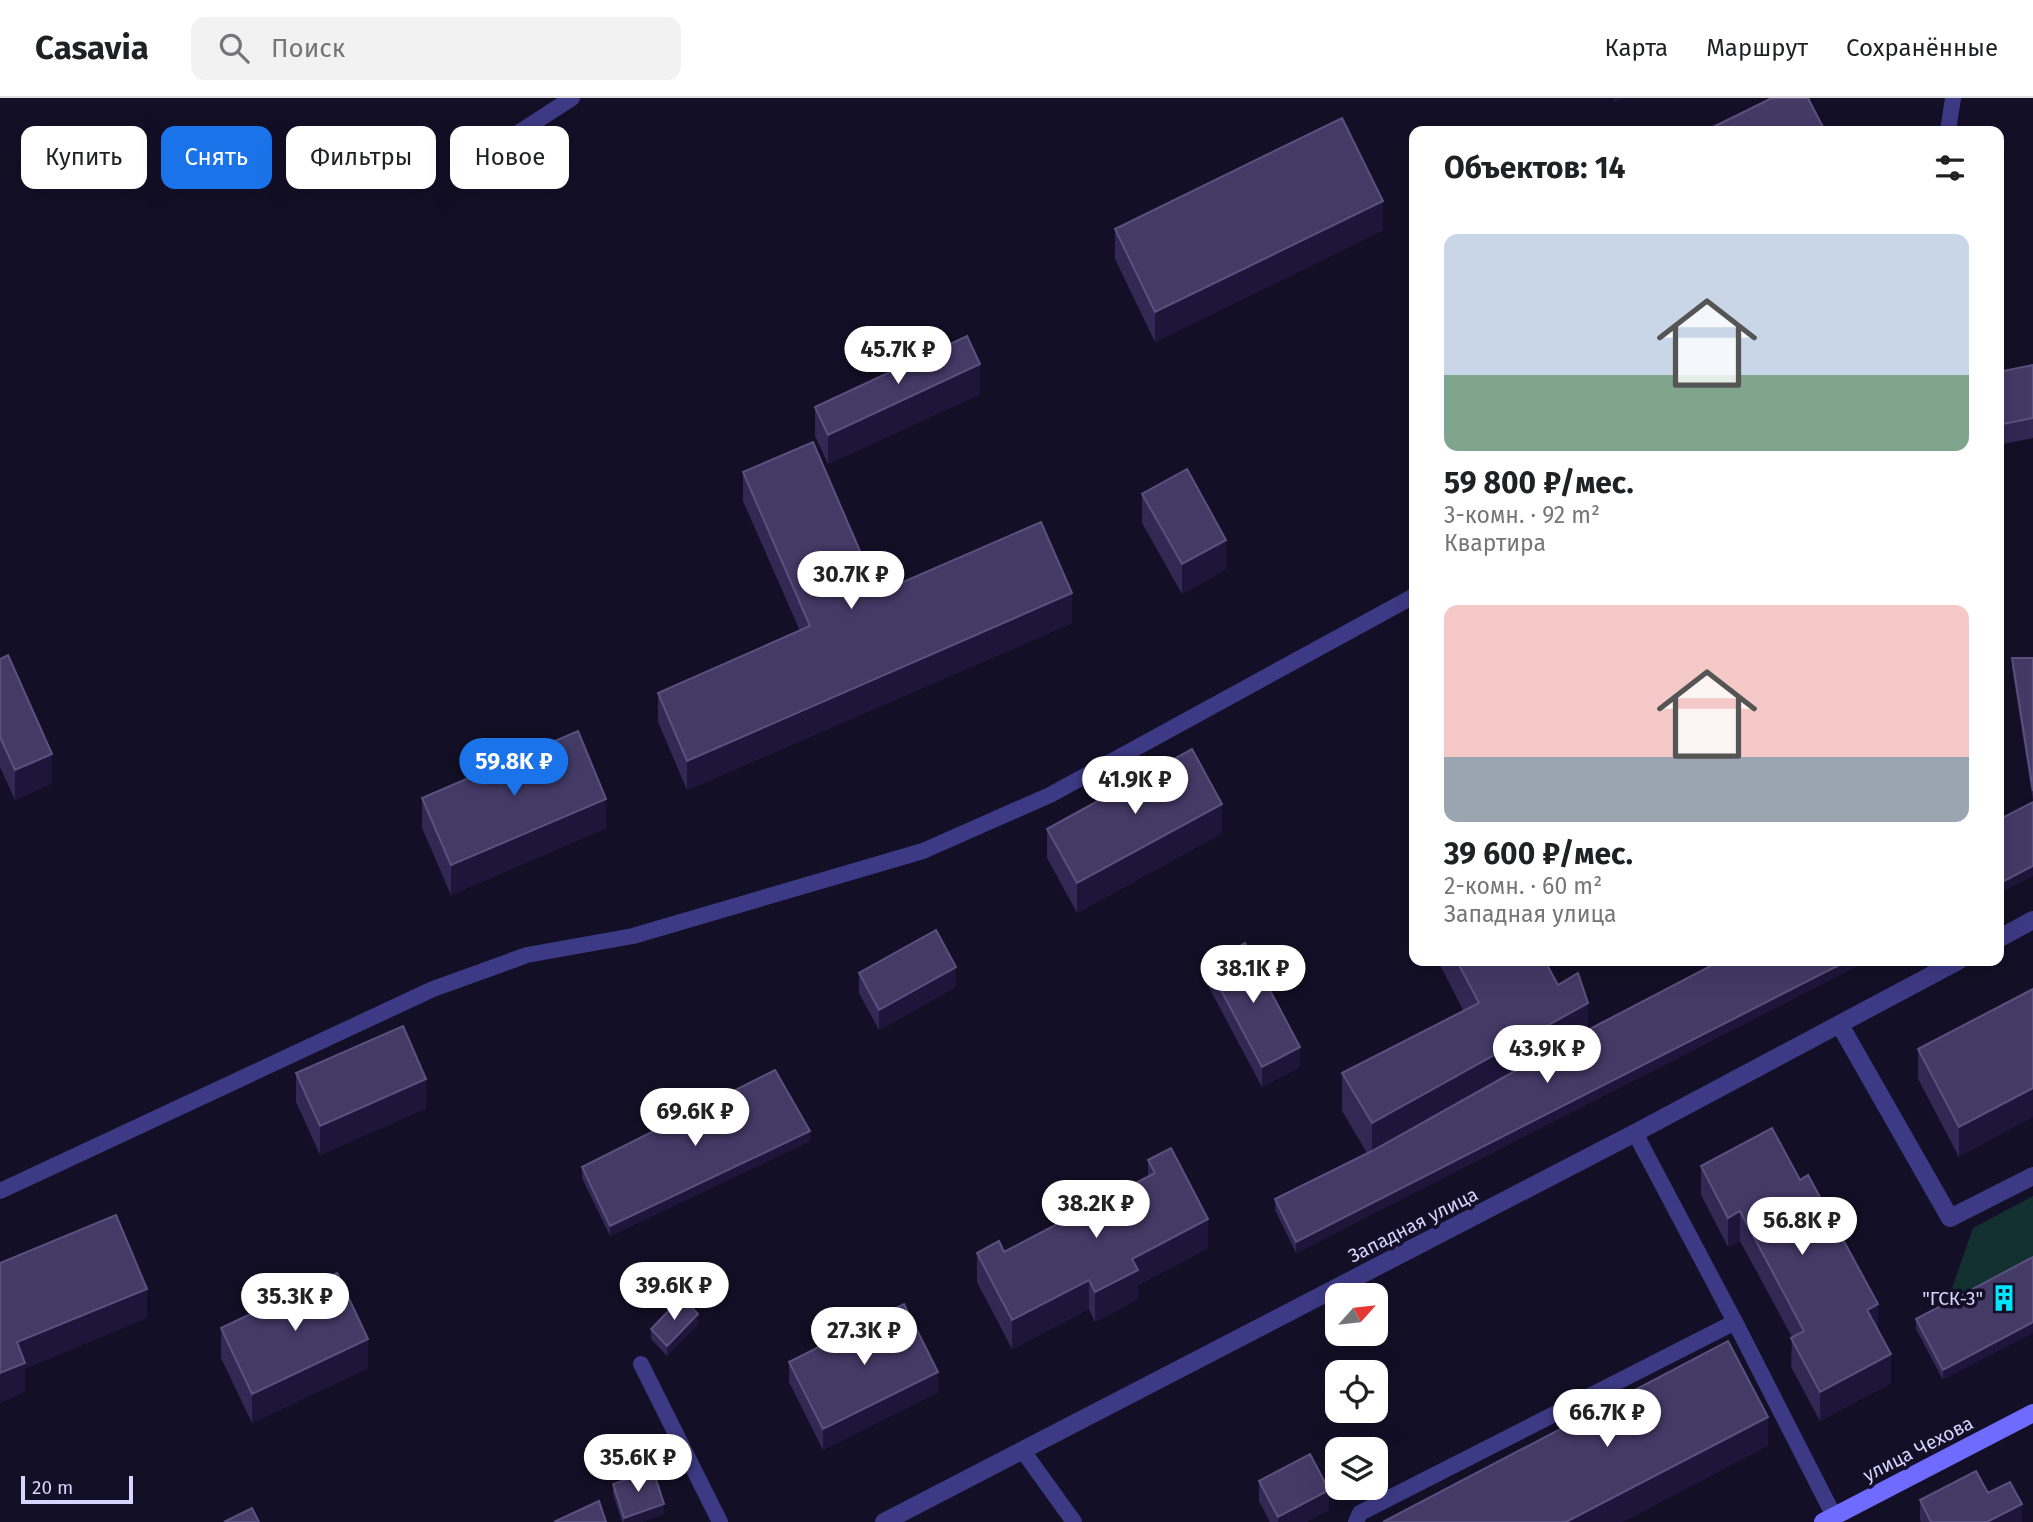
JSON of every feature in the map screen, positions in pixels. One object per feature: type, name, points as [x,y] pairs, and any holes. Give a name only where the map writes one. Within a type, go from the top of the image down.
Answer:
[{"type":"street","points":[[2004,936],[2033,920]]},
{"type":"street","name":"Западная улица","points":[[884,1522],[1636,1133],[1949,966]]},
{"type":"street","points":[[1840,1025],[1950,1218],[2033,1176]]},
{"type":"street","name":"улица Чехова","points":[[1829,1519],[2033,1413]]},
{"type":"lane","points":[[529,126],[572,98]]},
{"type":"lane","points":[[1949,126],[1953,98]]},
{"type":"lane","points":[[0,1191],[433,989],[480,971],[527,955],[633,936],[923,851],[1050,794],[1409,599]]},
{"type":"lane","points":[[1636,1133],[1735,1322],[1829,1519]]},
{"type":"lane","points":[[1356,1522],[1360,1513],[1735,1322]]},
{"type":"lane","points":[[641,1364],[720,1522]]},
{"type":"lane","points":[[1023,1451],[1074,1522]]},
{"type":"green space","points":[[2033,1196],[2033,1269],[1942,1317],[1973,1228]]},
{"type":"building","points":[[1772,98],[1808,98],[1822,126],[1715,126]]},
{"type":"building","points":[[1342,118],[1383,201],[1155,312],[1115,229]]},
{"type":"building","points":[[967,336],[980,364],[828,435],[815,407]]},
{"type":"building","points":[[2033,365],[2033,418],[2004,424],[2004,371]]},
{"type":"building","points":[[813,442],[878,593],[1041,522],[1072,593],[687,761],[658,693],[810,626],[743,472]]},
{"type":"building","points":[[1187,469],[1226,540],[1182,564],[1142,494]]},
{"type":"building","points":[[8,655],[52,754],[15,770],[0,737],[0,659]]},
{"type":"building","points":[[2012,658],[2033,658],[2033,791]]},
{"type":"building","points":[[578,731],[606,799],[451,865],[422,798]]},
{"type":"building","points":[[1192,749],[1222,804],[1077,883],[1047,829]]},
{"type":"building","points":[[2033,802],[2033,866],[2004,881],[2004,817]]},
{"type":"building","points":[[936,930],[956,967],[879,1010],[859,973]]},
{"type":"building","points":[[1245,943],[1300,1047],[1262,1067],[1207,964]]},
{"type":"building","points":[[1460,966],[1548,966],[1558,985],[1578,973],[1588,1003],[1372,1123],[1342,1073],[1479,1003]]},
{"type":"building","points":[[1710,966],[1837,966],[1296,1242],[1275,1199],[1372,1151],[1588,1030]]},
{"type":"building","points":[[2033,989],[2033,1088],[1959,1127],[1918,1049]]},
{"type":"building","points":[[403,1026],[426,1079],[320,1126],[296,1073]]},
{"type":"building","points":[[775,1070],[810,1131],[610,1226],[582,1167]]},
{"type":"building","points":[[1772,1128],[1800,1180],[1808,1175],[1878,1304],[1867,1310],[1891,1354],[1820,1392],[1791,1338],[1804,1331],[1740,1211],[1728,1218],[1701,1166]]},
{"type":"building","points":[[1171,1148],[1208,1219],[1132,1259],[1138,1270],[1095,1292],[1089,1280],[1012,1320],[977,1253],[999,1241],[1004,1252],[1155,1173],[1148,1160]]},
{"type":"building","points":[[116,1215],[147,1289],[17,1342],[25,1363],[0,1373],[0,1263]]},
{"type":"building","name":"\"ГСК-3\"","points":[[2033,1257],[2033,1322],[1943,1370],[1916,1319]]},
{"type":"building","points":[[337,1273],[368,1339],[252,1394],[221,1328]]},
{"type":"building","points":[[682,1297],[698,1314],[667,1346],[651,1329]]},
{"type":"building","points":[[904,1304],[938,1372],[823,1429],[789,1362]]},
{"type":"building","points":[[1728,1341],[1768,1417],[1566,1522],[1383,1522]]},
{"type":"building","points":[[1310,1454],[1325,1482],[1325,1492],[1278,1517],[1259,1481]]},
{"type":"building","points":[[653,1470],[664,1504],[624,1518],[613,1484]]},
{"type":"building","points":[[1976,1471],[1988,1493],[2010,1482],[2022,1504],[1987,1522],[1931,1522],[1920,1500]]},
{"type":"building","points":[[599,1501],[606,1522],[554,1522]]},
{"type":"building","points":[[252,1508],[259,1522],[224,1522]]},
{"type":"place","name":"\"ГСК-3\"","points":[[2004,1298]]}]
